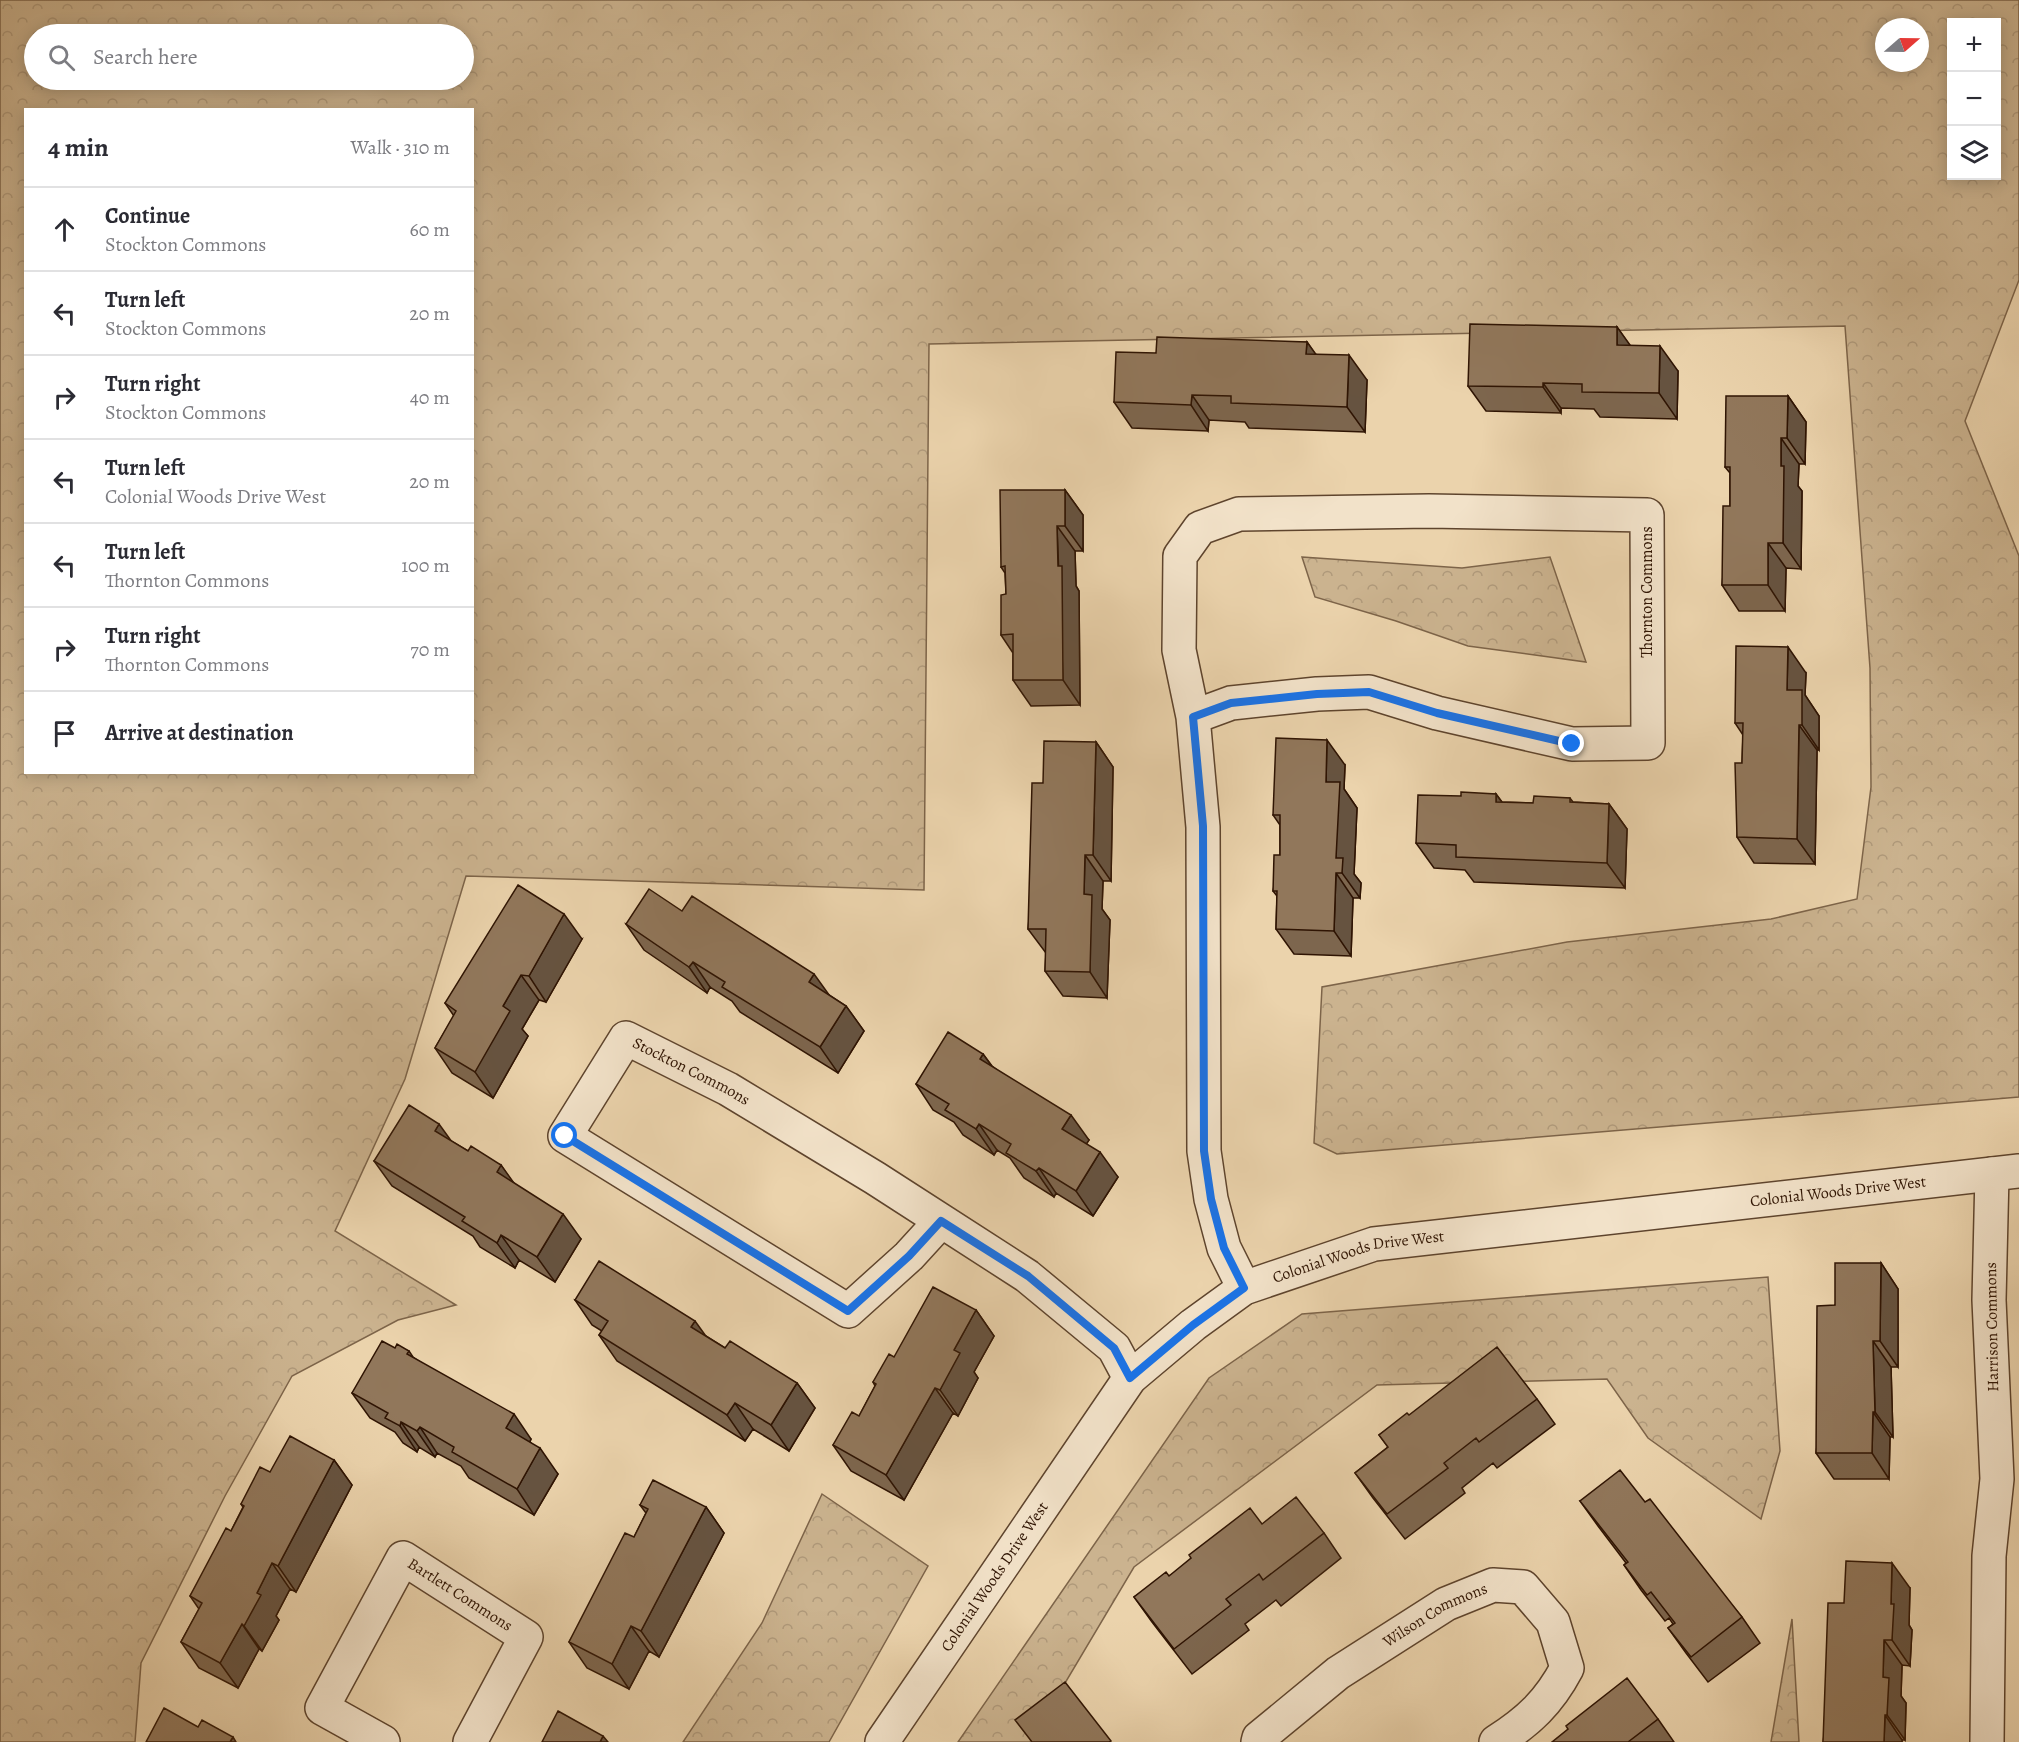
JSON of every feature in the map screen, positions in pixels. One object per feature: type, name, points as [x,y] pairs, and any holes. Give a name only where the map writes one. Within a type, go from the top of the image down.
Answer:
[{"type":"street","name":"Thornton Commons","points":[[1193,717],[1231,703],[1317,694],[1369,692],[1437,713],[1572,744],[1648,743],[1647,515],[1429,511],[1239,514],[1200,528],[1180,556],[1179,650],[1193,717],[1203,826],[1204,1151],[1211,1199],[1224,1248],[1244,1288]]},
{"type":"street","name":"Stockton Commons","points":[[941,1221],[909,1256],[848,1311],[565,1136],[626,1038],[728,1089],[941,1221],[1028,1276],[1114,1348],[1130,1378]]},
{"type":"street","name":"Colonial Woods Drive West","points":[[882,1742],[1130,1378],[1193,1325],[1244,1288],[1374,1244],[2005,1173]]},
{"type":"street","name":"Harrison Commons","points":[[1988,1742],[1989,1556],[2008,1480],[1989,1300],[2005,1173]]},
{"type":"street","name":"Bartlett Commons","points":[[383,1742],[322,1708],[403,1558],[526,1636],[470,1742]]},
{"type":"street","name":"Wilson Commons","points":[[1258,1742],[1259,1738],[1338,1673],[1446,1604],[1493,1586],[1523,1587],[1554,1622],[1567,1668],[1555,1691],[1522,1726],[1496,1742]]},
{"type":"green space","points":[[0,0],[2019,0],[2019,280],[1965,421],[2019,556],[2019,1097],[1337,1154],[1314,1143],[1322,987],[1567,942],[1771,919],[1857,899],[1871,787],[1870,668],[1845,326],[929,344],[924,890],[466,876],[405,1079],[335,1231],[456,1305],[398,1320],[292,1376],[225,1496],[141,1663],[135,1742],[0,1742]]},
{"type":"green space","points":[[1302,557],[1462,568],[1550,557],[1586,662],[1468,646],[1396,621],[1315,597]]},
{"type":"green space","points":[[1768,1277],[1780,1451],[1761,1519],[1648,1438],[1607,1379],[1377,1385],[1134,1567],[1030,1742],[958,1742],[1209,1378],[1302,1314]]},
{"type":"green space","points":[[822,1494],[928,1566],[829,1742],[683,1742],[762,1623]]},
{"type":"green space","points":[[1792,1619],[1799,1742],[1771,1742]]},
{"type":"building","points":[[1470,324],[1617,327],[1617,345],[1660,346],[1659,393],[1582,392],[1582,384],[1543,383],[1543,387],[1468,386]]},
{"type":"building","points":[[1157,337],[1307,342],[1306,354],[1349,355],[1347,407],[1231,403],[1231,396],[1192,395],[1191,405],[1114,402],[1116,352],[1156,353]]},
{"type":"building","points":[[1726,396],[1788,396],[1787,438],[1781,438],[1781,466],[1784,466],[1783,543],[1768,543],[1768,585],[1722,585],[1723,506],[1730,506],[1730,467],[1725,467]]},
{"type":"building","points":[[1000,490],[1065,490],[1065,526],[1057,526],[1058,566],[1062,566],[1063,680],[1013,680],[1013,634],[1001,635],[1001,595],[1006,594],[1005,566],[1001,567]]},
{"type":"building","points":[[1736,646],[1788,647],[1787,690],[1802,690],[1802,725],[1799,725],[1797,839],[1737,837],[1735,763],[1742,763],[1743,723],[1735,723]]},
{"type":"building","points":[[1276,738],[1327,740],[1326,782],[1340,782],[1336,858],[1343,858],[1342,873],[1336,873],[1334,931],[1276,929],[1277,891],[1273,891],[1274,855],[1280,855],[1280,815],[1273,815]]},
{"type":"building","points":[[1044,741],[1096,742],[1093,855],[1085,855],[1084,894],[1092,895],[1090,972],[1045,971],[1046,929],[1028,929],[1032,783],[1043,783]]},
{"type":"building","points":[[1461,792],[1496,794],[1496,802],[1533,803],[1534,796],[1570,798],[1570,802],[1609,804],[1607,863],[1456,857],[1456,845],[1416,843],[1418,795],[1461,796]]},
{"type":"building","points":[[518,885],[564,914],[529,976],[521,975],[503,1006],[510,1011],[475,1072],[435,1048],[456,1011],[445,1003]]},
{"type":"building","points":[[649,889],[682,911],[692,896],[814,974],[809,982],[846,1006],[820,1047],[722,987],[725,982],[693,962],[689,967],[626,924]]},
{"type":"building","points":[[948,1032],[983,1054],[980,1059],[1071,1115],[1062,1129],[1100,1152],[1076,1191],[1039,1168],[1036,1171],[1006,1153],[1011,1144],[979,1124],[976,1129],[945,1110],[949,1104],[916,1084]]},
{"type":"building","points":[[409,1105],[439,1124],[435,1131],[468,1151],[471,1146],[501,1165],[497,1172],[563,1214],[537,1257],[501,1235],[497,1243],[462,1221],[465,1217],[374,1161]]},
{"type":"building","points":[[599,1261],[695,1321],[691,1327],[725,1348],[730,1341],[797,1383],[771,1425],[735,1403],[727,1415],[599,1335],[608,1321],[575,1300]]},
{"type":"building","points":[[1835,1263],[1881,1263],[1880,1341],[1873,1341],[1875,1412],[1873,1412],[1872,1453],[1816,1453],[1817,1306],[1835,1305]]},
{"type":"building","points":[[933,1287],[976,1310],[954,1350],[960,1353],[940,1390],[935,1388],[886,1475],[833,1445],[852,1412],[859,1416],[876,1384],[873,1382],[889,1354],[894,1357]]},
{"type":"building","points":[[382,1341],[395,1348],[397,1344],[409,1351],[407,1354],[514,1414],[506,1428],[540,1448],[517,1489],[452,1452],[454,1447],[420,1427],[417,1431],[401,1422],[400,1426],[385,1418],[388,1413],[352,1393]]},
{"type":"building","points":[[1497,1347],[1537,1399],[1479,1442],[1476,1438],[1444,1463],[1448,1468],[1387,1514],[1355,1473],[1388,1447],[1379,1435],[1407,1413],[1409,1415]]},
{"type":"building","points":[[290,1436],[334,1460],[278,1566],[272,1563],[257,1593],[261,1595],[220,1663],[181,1642],[202,1603],[190,1596],[226,1528],[231,1531],[244,1506],[241,1504],[260,1467],[270,1472]]},
{"type":"building","points":[[1620,1470],[1645,1502],[1650,1499],[1742,1617],[1691,1657],[1668,1628],[1675,1623],[1651,1592],[1647,1595],[1624,1565],[1628,1562],[1580,1501]]},
{"type":"building","points":[[653,1480],[706,1507],[641,1631],[631,1626],[612,1664],[569,1642],[625,1533],[634,1537],[648,1509],[640,1505]]},
{"type":"building","points":[[1296,1497],[1324,1533],[1263,1580],[1259,1574],[1226,1599],[1231,1605],[1174,1649],[1134,1597],[1166,1572],[1169,1576],[1191,1558],[1189,1555],[1250,1508],[1262,1524]]},
{"type":"building","points":[[1846,1561],[1892,1563],[1891,1604],[1894,1604],[1892,1640],[1884,1640],[1883,1677],[1889,1678],[1884,1742],[1823,1742],[1828,1603],[1844,1603]]},
{"type":"building","points":[[1627,1678],[1658,1719],[1628,1742],[1552,1742],[1568,1729],[1566,1726]]},
{"type":"building","points":[[1065,1682],[1111,1741],[1032,1742],[1015,1720]]},
{"type":"building","points":[[164,1708],[198,1727],[202,1720],[233,1737],[230,1742],[146,1742]]},
{"type":"building","points":[[558,1711],[603,1736],[600,1742],[542,1742]]},
{"type":"route","points":[[565,1136],[848,1311],[909,1256],[941,1221],[1028,1276],[1114,1348],[1130,1378],[1193,1325],[1244,1288],[1224,1248],[1211,1199],[1204,1151],[1203,826],[1193,717],[1231,703],[1317,694],[1369,692],[1437,713],[1572,744]]}]
